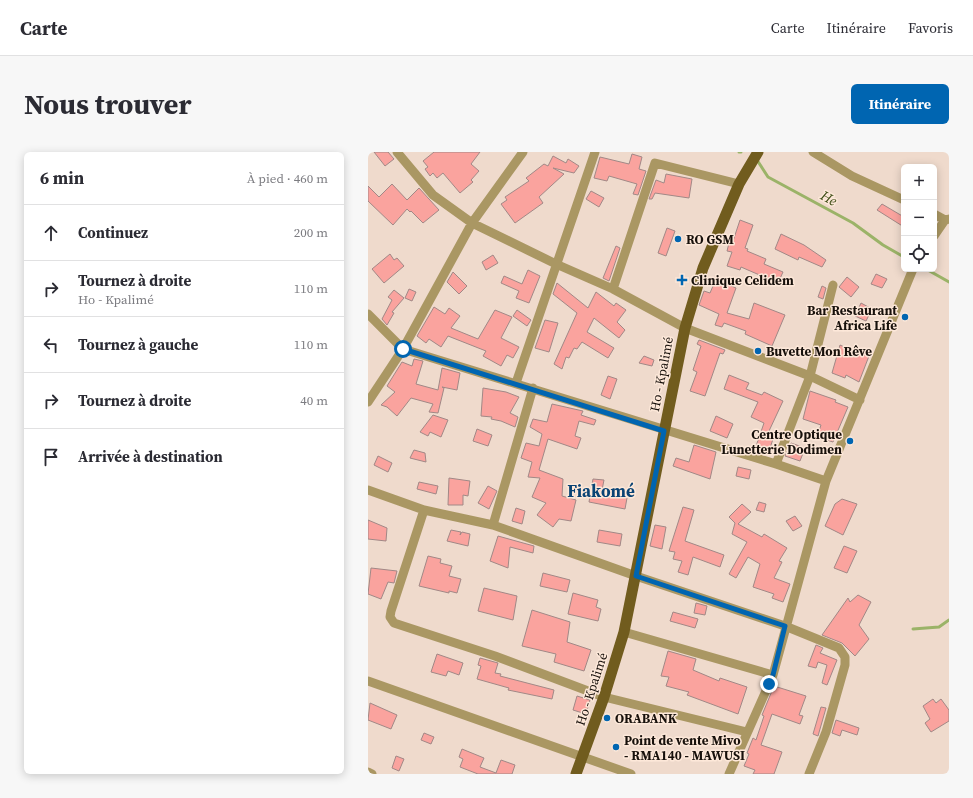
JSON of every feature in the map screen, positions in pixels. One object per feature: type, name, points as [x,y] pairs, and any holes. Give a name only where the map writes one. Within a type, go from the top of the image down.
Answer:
[{"type":"main road","name":"Ho - Kpalimé","points":[[576,774],[604,697],[624,632],[685,328],[703,268],[739,184],[758,152]]},
{"type":"street","points":[[397,152],[433,195],[472,223],[556,264],[613,289],[685,328],[810,376],[860,400]]},
{"type":"street","points":[[368,402],[403,349],[472,223],[523,152]]},
{"type":"street","points":[[516,383],[595,152]]},
{"type":"street","points":[[813,152],[852,176],[901,199]]},
{"type":"street","points":[[613,289],[655,163],[739,184]]},
{"type":"street","points":[[937,215],[947,220],[937,232]]},
{"type":"street","points":[[729,774],[773,675],[785,626],[826,481],[912,272]]},
{"type":"street","points":[[776,464],[810,376],[833,285]]},
{"type":"street","points":[[368,314],[403,349],[533,388],[664,431],[776,464],[826,481]]},
{"type":"street","points":[[493,526],[533,388]]},
{"type":"street","points":[[368,490],[424,510],[493,526],[785,626],[839,648],[845,657],[845,665],[826,732],[808,774]]},
{"type":"street","points":[[424,510],[391,612],[391,621],[398,626],[495,656],[604,697],[747,732]]},
{"type":"street","points":[[624,632],[773,675]]},
{"type":"street","points":[[368,681],[631,774]]},
{"type":"street","points":[[368,772],[372,774]]},
{"type":"building","points":[[374,152],[388,152],[394,159],[385,166]]},
{"type":"building","points":[[434,152],[480,152],[471,164],[479,171],[471,180],[473,182],[460,193],[443,173],[437,178],[433,173],[430,176],[425,169],[428,167],[423,161]]},
{"type":"building","points":[[632,154],[642,157],[639,169],[646,171],[638,195],[633,194],[637,184],[609,176],[607,181],[594,178],[600,157],[629,164]]},
{"type":"building","points":[[553,156],[566,163],[568,159],[579,166],[574,173],[553,168],[564,174],[539,197],[543,203],[515,223],[501,204],[507,200],[505,197],[529,181],[526,178],[544,164],[548,166]]},
{"type":"building","points":[[666,174],[692,179],[689,198],[655,193],[652,199],[649,199],[656,180],[664,183]]},
{"type":"building","points":[[392,184],[407,200],[419,188],[439,210],[423,223],[407,209],[393,225],[368,201],[368,186],[379,197]]},
{"type":"building","points":[[591,191],[604,198],[599,207],[586,199]]},
{"type":"building","points":[[882,204],[901,215],[901,225],[877,210]]},
{"type":"building","points":[[740,220],[753,225],[745,248],[748,249],[747,251],[766,259],[764,264],[783,272],[778,283],[741,267],[740,270],[727,266],[732,252],[727,251],[729,243],[732,244]]},
{"type":"building","points":[[667,228],[675,231],[666,256],[658,253]]},
{"type":"building","points":[[781,234],[804,245],[826,260],[822,267],[799,257],[798,260],[775,249]]},
{"type":"building","points":[[616,246],[620,248],[609,281],[603,278]]},
{"type":"building","points":[[390,254],[394,260],[397,258],[404,266],[384,283],[372,269]]},
{"type":"building","points":[[493,255],[498,263],[486,270],[482,262]]},
{"type":"building","points":[[528,270],[540,276],[529,303],[516,298],[519,291],[501,283],[504,276],[522,284]]},
{"type":"building","points":[[453,272],[467,286],[459,294],[447,282]]},
{"type":"building","points":[[876,274],[887,279],[882,288],[871,284]]},
{"type":"building","points":[[847,277],[859,287],[851,297],[839,287]]},
{"type":"building","points":[[716,279],[736,288],[727,313],[749,319],[754,303],[785,315],[772,346],[745,334],[746,331],[724,323],[722,327],[715,325],[719,314],[699,305],[704,291],[710,293]]},
{"type":"building","points":[[557,283],[588,308],[596,292],[614,306],[616,303],[626,310],[617,322],[625,330],[619,338],[594,318],[587,332],[614,348],[608,358],[582,342],[577,349],[574,348],[569,358],[566,357],[562,369],[554,364],[577,313],[553,294]]},
{"type":"building","points":[[822,286],[826,288],[823,299],[818,297]]},
{"type":"building","points":[[409,289],[416,292],[412,301],[405,298]]},
{"type":"building","points":[[394,290],[404,298],[392,312],[394,313],[387,325],[382,319],[392,300],[388,297]]},
{"type":"building","points":[[861,303],[872,309],[866,321],[855,316]]},
{"type":"building","points":[[434,307],[445,314],[449,308],[460,316],[451,328],[478,339],[495,310],[512,317],[501,338],[519,347],[513,358],[507,355],[501,366],[483,356],[486,351],[448,336],[441,347],[429,339],[426,343],[417,336]]},
{"type":"building","points":[[517,310],[531,320],[527,326],[513,316]]},
{"type":"building","points":[[545,320],[558,323],[549,352],[535,348]]},
{"type":"building","points":[[699,340],[725,350],[723,354],[720,353],[705,396],[690,391],[697,372],[693,370],[701,346],[697,344]]},
{"type":"building","points":[[840,345],[853,351],[853,353],[869,356],[859,382],[846,375],[845,378],[832,373]]},
{"type":"building","points":[[644,356],[654,360],[652,366],[639,363]]},
{"type":"building","points":[[414,359],[423,361],[416,384],[438,390],[442,368],[460,373],[457,390],[442,387],[444,388],[438,413],[429,412],[433,404],[411,398],[397,416],[387,407],[381,405],[395,392],[387,386],[402,362],[412,366]]},
{"type":"building","points":[[729,375],[749,383],[746,389],[762,395],[764,392],[783,401],[769,431],[775,433],[768,454],[755,449],[764,423],[751,417],[758,402],[724,389]]},
{"type":"building","points":[[608,376],[617,379],[610,399],[601,395]]},
{"type":"building","points":[[483,388],[506,392],[519,397],[510,413],[518,417],[515,427],[501,421],[491,419],[492,417],[481,416]]},
{"type":"building","points":[[810,391],[836,400],[835,402],[848,407],[833,442],[817,437],[821,425],[803,419]]},
{"type":"building","points":[[552,404],[583,411],[581,415],[596,420],[594,425],[579,421],[575,436],[581,438],[577,449],[548,439],[539,470],[563,479],[562,496],[576,500],[571,521],[559,519],[553,527],[537,515],[546,503],[532,497],[540,478],[528,477],[532,462],[521,458],[526,443],[539,446],[542,434],[530,427],[533,419],[547,422]]},
{"type":"building","points":[[433,415],[448,420],[441,437],[430,432],[428,436],[420,432]]},
{"type":"building","points":[[716,416],[733,424],[727,438],[710,431]]},
{"type":"building","points":[[477,429],[492,435],[488,446],[473,441]]},
{"type":"building","points":[[791,443],[805,448],[800,461],[785,456]]},
{"type":"building","points":[[694,445],[716,452],[710,479],[673,466],[676,458],[689,462]]},
{"type":"building","points":[[414,450],[425,453],[426,462],[410,458]]},
{"type":"building","points":[[378,456],[392,463],[388,472],[374,465]]},
{"type":"building","points":[[738,467],[751,470],[749,479],[736,476]]},
{"type":"building","points":[[449,478],[470,481],[468,496],[463,495],[463,505],[448,505]]},
{"type":"building","points":[[593,479],[604,480],[601,495],[627,498],[625,509],[589,502]]},
{"type":"building","points":[[419,482],[438,486],[436,494],[417,489]]},
{"type":"building","points":[[488,486],[497,491],[489,509],[478,503]]},
{"type":"building","points":[[842,499],[857,504],[843,535],[825,526],[835,504]]},
{"type":"building","points":[[759,502],[766,504],[764,512],[756,510]]},
{"type":"building","points":[[742,504],[751,512],[738,524],[762,537],[764,534],[787,548],[779,561],[782,562],[774,578],[790,584],[783,602],[772,598],[774,594],[753,587],[760,564],[748,557],[736,578],[729,574],[747,542],[732,534],[735,523],[729,517]]},
{"type":"building","points":[[683,507],[694,510],[685,541],[724,555],[720,567],[693,557],[688,575],[678,572],[682,561],[673,559],[675,552],[669,551]]},
{"type":"building","points":[[516,508],[525,511],[522,524],[512,521]]},
{"type":"building","points":[[795,516],[802,526],[793,531],[786,521]]},
{"type":"building","points":[[368,520],[387,528],[386,541],[368,539]]},
{"type":"building","points":[[655,525],[666,527],[662,549],[650,546]]},
{"type":"building","points":[[451,530],[461,532],[460,535],[462,532],[470,534],[468,546],[447,541]]},
{"type":"building","points":[[599,530],[622,534],[620,546],[597,542]]},
{"type":"building","points":[[498,536],[534,546],[533,553],[510,547],[508,568],[490,561]]},
{"type":"building","points":[[844,546],[857,551],[847,573],[834,568]]},
{"type":"building","points":[[428,556],[441,559],[440,563],[452,566],[449,576],[461,579],[457,593],[449,591],[449,593],[419,586]]},
{"type":"building","points":[[371,568],[397,571],[394,583],[388,582],[381,599],[368,594]]},
{"type":"building","points":[[543,573],[570,580],[567,592],[540,586]]},
{"type":"building","points":[[484,588],[517,596],[513,620],[478,611]]},
{"type":"building","points":[[573,593],[598,600],[596,607],[601,609],[598,621],[568,614]]},
{"type":"building","points":[[858,595],[871,602],[859,625],[869,639],[855,656],[842,643],[822,635],[848,598],[850,602]]},
{"type":"building","points":[[696,603],[707,606],[705,615],[694,613]]},
{"type":"building","points":[[532,610],[570,622],[567,642],[591,650],[584,671],[554,662],[556,654],[522,646]]},
{"type":"building","points":[[673,612],[698,619],[695,628],[670,621]]},
{"type":"building","points":[[816,645],[823,648],[820,653],[837,660],[827,685],[822,683],[827,665],[818,662],[816,668],[808,666]]},
{"type":"building","points":[[668,651],[696,659],[693,670],[719,681],[720,678],[747,687],[738,714],[687,695],[689,692],[666,686],[669,677],[661,676]]},
{"type":"building","points":[[437,654],[463,663],[459,675],[448,671],[446,676],[431,672]]},
{"type":"building","points":[[480,658],[498,663],[495,673],[501,674],[500,676],[554,690],[552,699],[508,690],[509,688],[477,679],[481,666],[478,665]]},
{"type":"building","points":[[774,686],[806,696],[799,715],[803,716],[800,724],[772,714],[761,745],[782,752],[774,774],[753,774],[755,770],[744,766],[749,754],[747,753],[753,738],[756,740],[764,716],[762,715]]},
{"type":"building","points":[[577,696],[590,700],[586,714],[573,710]]},
{"type":"building","points":[[933,699],[936,703],[941,699],[949,710],[949,721],[931,732],[925,723],[930,719],[923,706]]},
{"type":"building","points":[[370,703],[397,715],[391,729],[368,720]]},
{"type":"building","points":[[821,707],[826,708],[818,736],[813,734]]},
{"type":"building","points":[[836,720],[859,728],[857,735],[842,730],[840,736],[832,733]]},
{"type":"building","points":[[424,733],[434,737],[431,744],[421,740]]},
{"type":"building","points":[[462,749],[484,758],[480,767],[496,773],[501,760],[515,765],[512,774],[478,774],[460,767],[463,759],[459,757]]},
{"type":"building","points":[[396,756],[404,759],[399,771],[392,768]]},
{"type":"waterway","name":"He","points":[[757,160],[768,177],[853,223],[883,245],[901,255]]},
{"type":"waterway","name":"He","points":[[931,272],[949,282]]},
{"type":"waterway","points":[[913,629],[939,627],[949,620]]},
{"type":"place","name":"RO GSM","points":[[678,239]]},
{"type":"place","name":"Clinique Celidem","points":[[682,280]]},
{"type":"place","name":"Bar Restaurant Africa Life","points":[[905,317]]},
{"type":"place","name":"Buvette Mon Rêve","points":[[758,351]]},
{"type":"place","name":"Centre Optique Lunetterie Dodimen","points":[[850,441]]},
{"type":"place","name":"ORABANK","points":[[607,718]]},
{"type":"place","name":"Point de vente Mivo - RMA140 - MAWUSI","points":[[616,747]]},
{"type":"district","name":"Fiakomé","points":[[601,491]]},
{"type":"route","points":[[403,349],[533,388],[664,431],[636,576],[785,626],[773,675],[769,684]]}]
